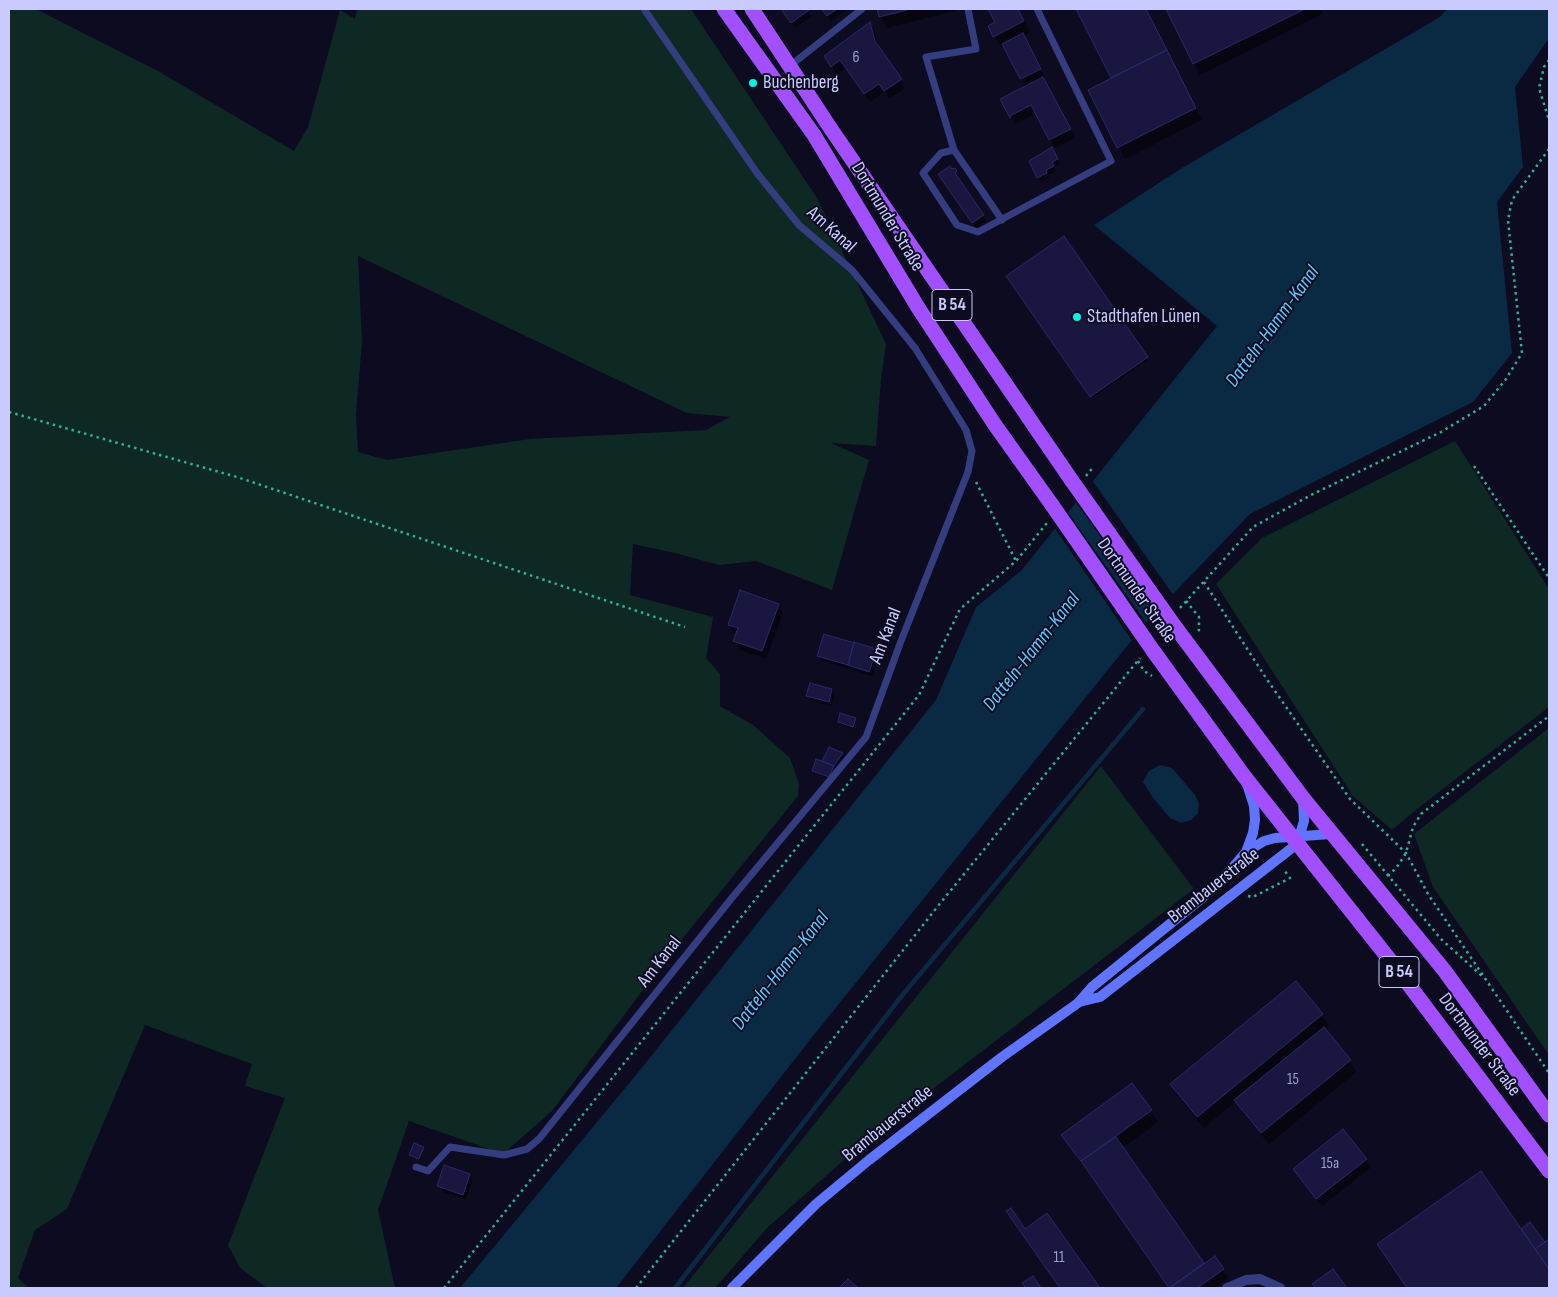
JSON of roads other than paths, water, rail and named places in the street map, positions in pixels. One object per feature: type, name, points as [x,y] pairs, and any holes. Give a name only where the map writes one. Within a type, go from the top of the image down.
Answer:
[{"type":"main road","name":"Dortmunder Straße","points":[[724,9],[814,135],[919,309],[1052,511],[1244,776],[1296,839],[1397,969],[1549,1171]]},
{"type":"main road","name":"Dortmunder Straße","points":[[752,9],[842,145],[1077,481],[1176,628],[1331,834],[1444,970],[1549,1115]]},
{"type":"main road","name":"Brambauerstraße","points":[[732,1288],[816,1204],[869,1160],[1002,1057],[1078,1002],[1092,987],[1202,898],[1246,852],[1253,833],[1255,820],[1254,806],[1244,776]]},
{"type":"main road","points":[[1296,839],[1304,822],[1303,798]]},
{"type":"main road","points":[[1246,852],[1264,841],[1331,834]]},
{"type":"main road","name":"Brambauerstraße","points":[[1078,1002],[1100,997],[1296,839]]},
{"type":"street","points":[[1227,1288],[1246,1280],[1260,1279],[1280,1288]]},
{"type":"lane","name":"Am Kanal","points":[[416,1166],[428,1171],[450,1147],[504,1155],[527,1148],[539,1139],[742,885],[866,737],[901,641],[968,472],[972,451],[966,430],[915,348],[852,270],[799,225],[757,173],[644,9]]},
{"type":"lane","points":[[790,65],[862,9]]},
{"type":"lane","points":[[968,9],[976,49],[926,57],[954,150],[1002,220]]},
{"type":"lane","points":[[954,150],[941,153],[924,173],[957,224],[978,232],[1111,161],[1037,9]]},
{"type":"water","name":"Datteln-Hamm-Kanal","points":[[1447,9],[1549,9],[1549,38],[1515,87],[1523,167],[1497,202],[1512,353],[1473,402],[1250,514],[1148,620],[809,1041],[616,1288],[460,1288],[640,1070],[936,700],[976,607],[1021,571],[1217,326],[1094,225],[1182,168],[1440,17]]},
{"type":"water","points":[[1160,765],[1172,768],[1195,795],[1199,803],[1198,813],[1191,820],[1181,823],[1170,818],[1153,798],[1143,782],[1149,771]]},
{"type":"waterway","points":[[675,1288],[904,993],[1143,709]]},
{"type":"place","name":"Buchenberg","points":[[753,83]]},
{"type":"place","name":"Stadthafen Lünen","points":[[1077,317]]}]
